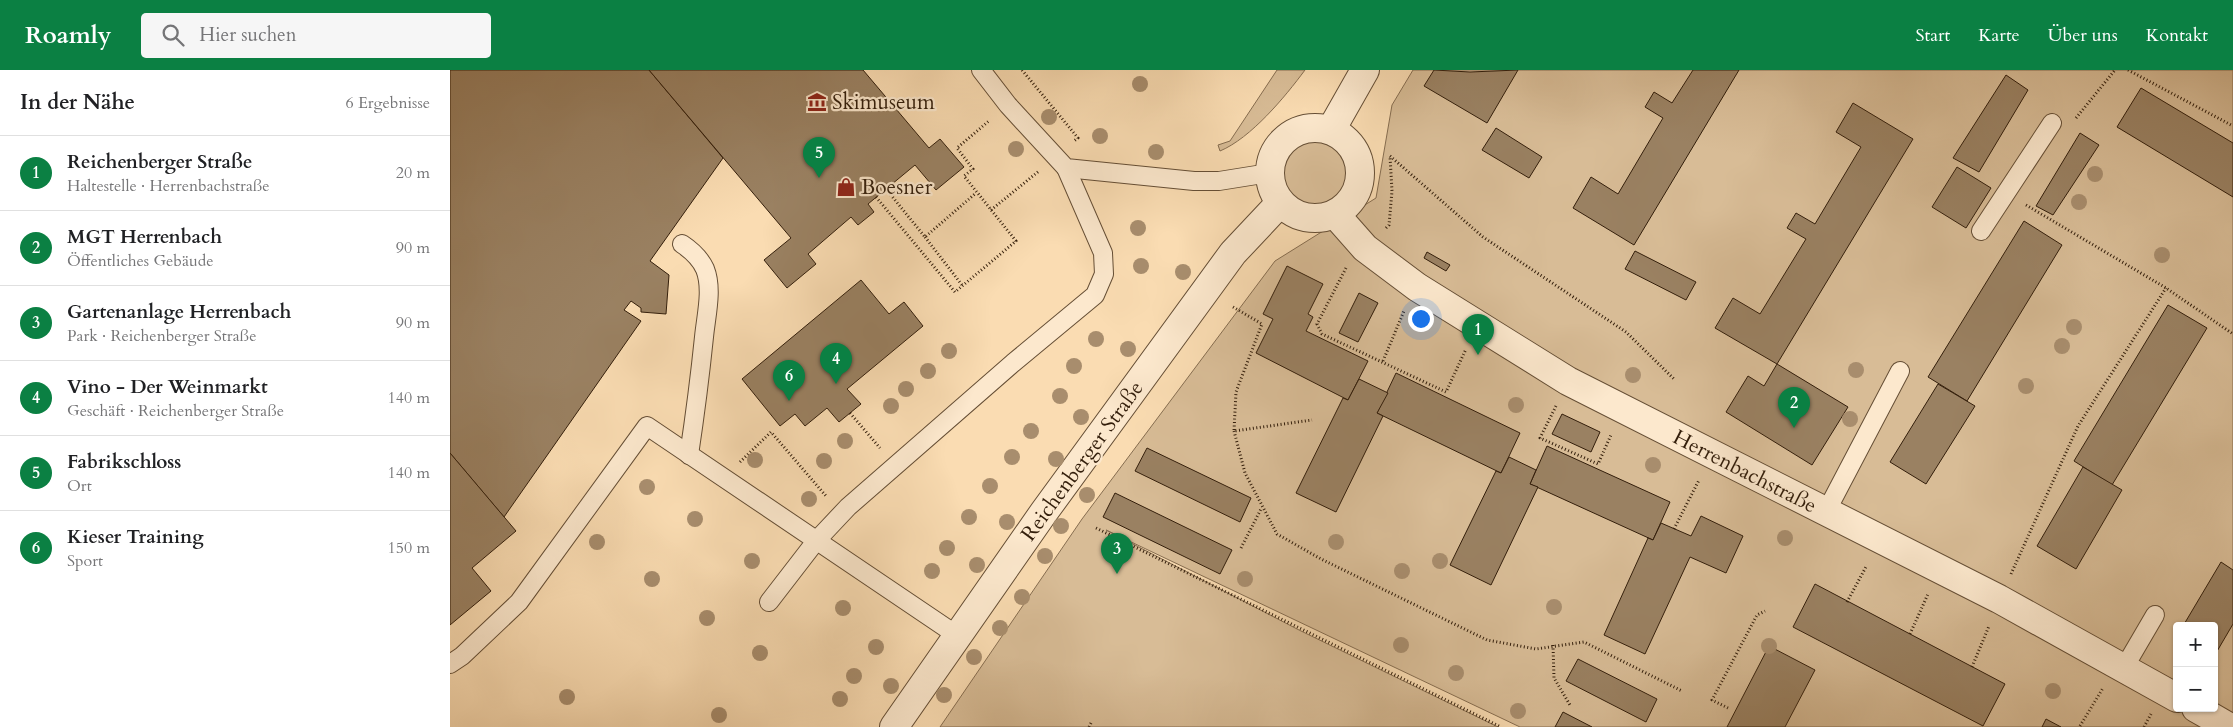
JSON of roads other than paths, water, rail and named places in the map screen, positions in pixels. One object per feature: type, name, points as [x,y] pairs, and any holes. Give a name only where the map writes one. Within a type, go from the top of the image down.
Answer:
[{"type":"street","points":[[1331,130],[1365,70]]},
{"type":"street","points":[[1307,128],[1331,130],[1349,142],[1358,157],[1361,173],[1357,190],[1348,204],[1335,214],[1321,218],[1306,218],[1292,213],[1280,203],[1274,192],[1269,173],[1274,154],[1282,141],[1293,133],[1307,128]]},
{"type":"street","name":"Reichenberger Straße","points":[[894,727],[1044,512],[1233,253],[1280,203]]},
{"type":"street","name":"Herrenbachstraße","points":[[1335,214],[1365,248],[1418,286],[1568,381],[1999,600],[2173,696]]},
{"type":"street","points":[[2203,712],[2229,727]]},
{"type":"lane","points":[[769,602],[816,541],[848,507],[1013,363],[1095,295],[1104,274],[1103,253],[1066,168],[1008,105],[981,70]]},
{"type":"lane","points":[[1981,231],[2052,123]]},
{"type":"lane","points":[[1066,168],[1194,181],[1219,181],[1269,173]]},
{"type":"lane","points":[[682,244],[700,260],[705,269],[707,282],[700,374],[690,454]]},
{"type":"lane","points":[[1826,512],[1900,370]]},
{"type":"lane","points":[[450,664],[462,656],[519,602],[648,426],[958,636]]},
{"type":"lane","points":[[2120,666],[2155,615]]},
{"type":"place","name":"Skimuseum","points":[[817,102]]},
{"type":"place","name":"Fabrikschloss","points":[[819,178]]},
{"type":"place","name":"Boesner","points":[[846,187]]},
{"type":"place","name":"Reichenberger Straße","points":[[1478,355]]},
{"type":"place","name":"Vino - Der Weinmarkt","points":[[836,384]]},
{"type":"place","name":"Kieser Training","points":[[789,401]]},
{"type":"place","name":"MGT Herrenbach","points":[[1794,428]]},
{"type":"place","name":"Gartenanlage Herrenbach","points":[[1117,574]]}]
